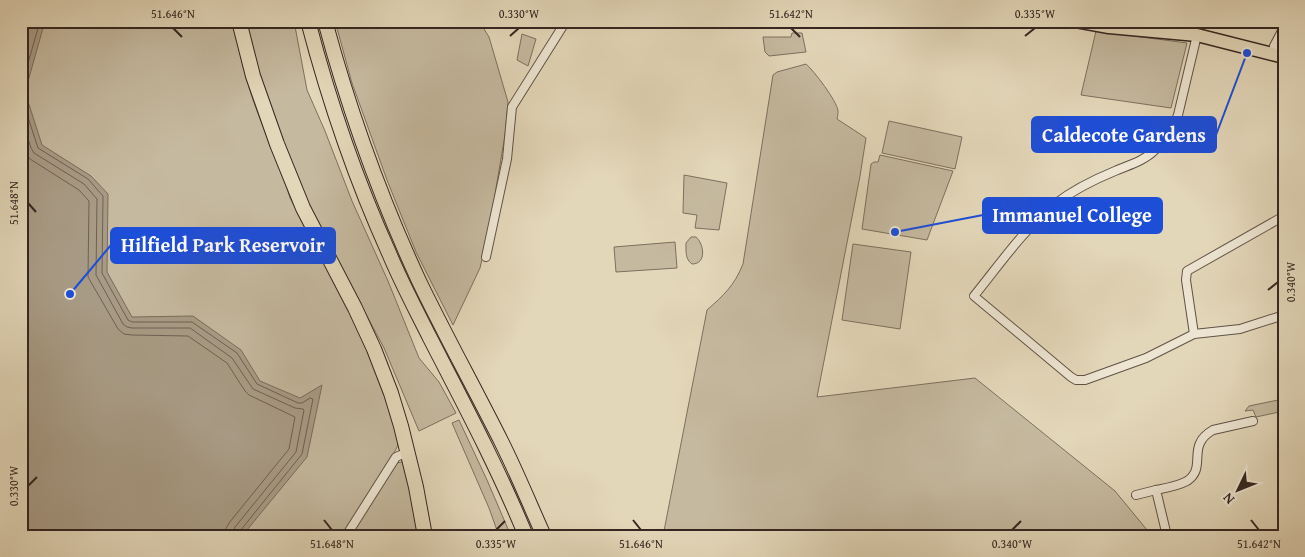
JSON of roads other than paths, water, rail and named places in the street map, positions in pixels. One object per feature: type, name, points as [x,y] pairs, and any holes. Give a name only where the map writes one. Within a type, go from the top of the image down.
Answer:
[{"type":"highway","points":[[239,21],[253,76],[277,144],[303,208],[355,308],[374,349],[391,393],[408,452],[425,536]]},
{"type":"highway","points":[[308,21],[337,120],[375,222],[406,289],[504,483],[526,536]]},
{"type":"highway","points":[[325,21],[342,81],[376,182],[420,282],[503,444],[544,536]]},
{"type":"main road","points":[[1076,21],[1197,35],[1278,56]]},
{"type":"street","points":[[486,257],[507,158],[512,107],[566,21]]},
{"type":"street","points":[[1278,56],[1274,46],[1284,27]]},
{"type":"street","points":[[1197,35],[1178,116],[1163,142],[1144,159],[1083,186],[1056,204],[1033,223],[974,296],[1071,377],[1080,381],[1146,358],[1194,334],[1240,329],[1284,315]]},
{"type":"street","points":[[1194,334],[1186,280],[1188,271],[1284,216]]},
{"type":"street","points":[[1136,495],[1185,482],[1193,476],[1197,468],[1198,445],[1204,436],[1212,430],[1253,421]]},
{"type":"street","points":[[346,536],[396,457],[408,452]]},
{"type":"street","points":[[1156,490],[1167,536]]},
{"type":"water","points":[[21,21],[45,21],[25,92],[42,145],[91,176],[108,194],[107,272],[132,317],[193,316],[241,350],[260,381],[300,398],[322,385],[307,457],[242,536],[21,536]]},
{"type":"place","name":"Caldecote Gardens","points":[[1247,53]]},
{"type":"place","name":"Immanuel College","points":[[895,232]]},
{"type":"place","name":"Hilfield Park Reservoir","points":[[70,294]]}]
